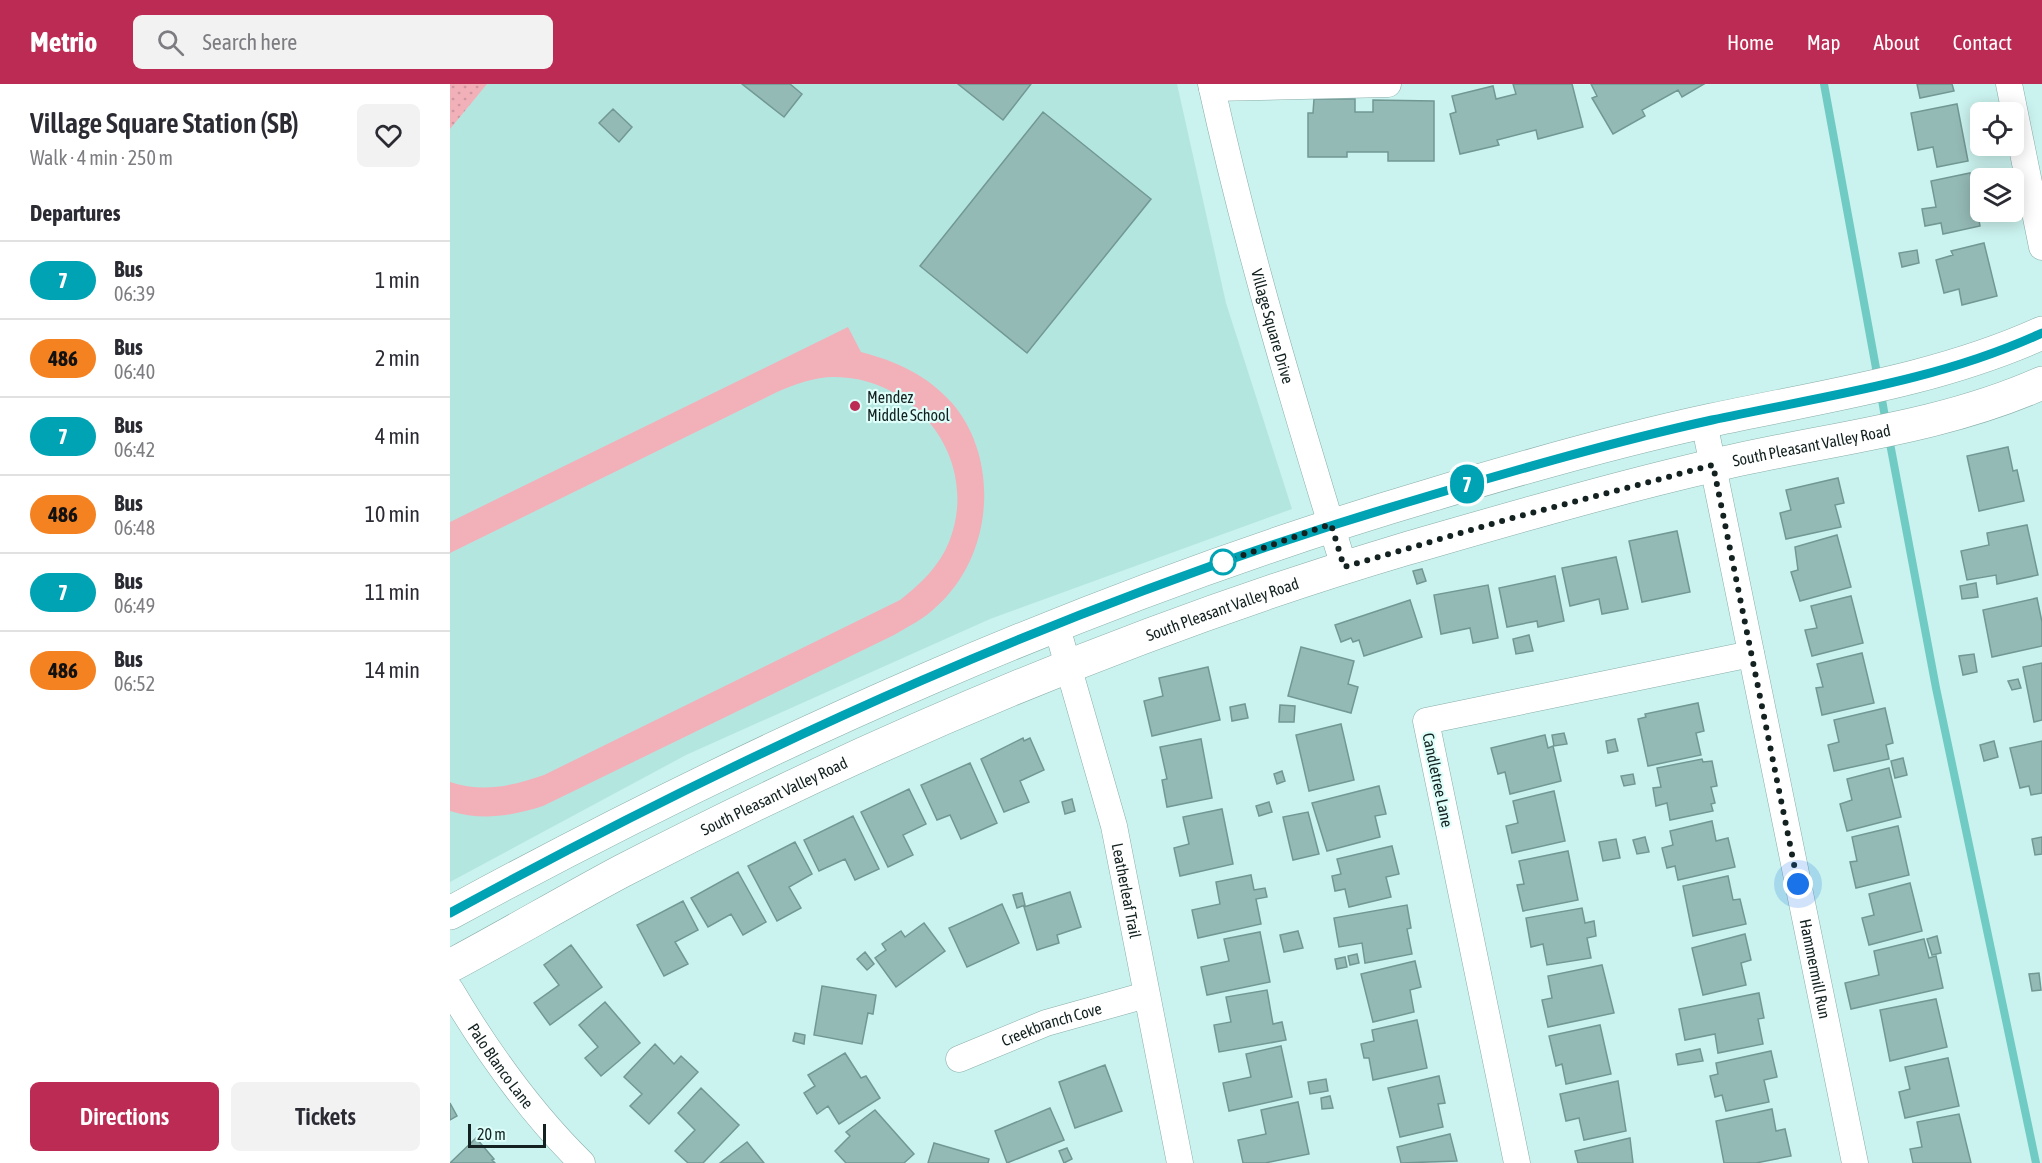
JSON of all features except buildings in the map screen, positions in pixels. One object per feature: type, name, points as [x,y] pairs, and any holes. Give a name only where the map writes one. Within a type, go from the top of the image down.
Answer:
[{"type":"main road","points":[[450,913],[599,832],[788,740],[1056,624],[1331,524],[1501,474],[1704,422],[1907,379],[1962,365],[2042,333]]},
{"type":"main road","name":"South Pleasant Valley Road","points":[[450,966],[621,872],[804,782],[1070,667],[1155,634],[1344,567],[1509,519],[1713,465],[1916,425],[1973,410],[2042,383]]},
{"type":"street","points":[[1211,86],[1389,84]]},
{"type":"street","points":[[2009,84],[2042,248]]},
{"type":"street","name":"Village Square Drive","points":[[1211,86],[1241,217],[1268,316],[1344,567]]},
{"type":"street","name":"Hammermill Run","points":[[1704,422],[1855,1163]]},
{"type":"street","name":"Leatherleaf Trail","points":[[1056,624],[1114,826],[1180,1163]]},
{"type":"street","name":"Candletree Lane","points":[[1517,1163],[1426,721],[1751,654]]},
{"type":"street","name":"Palo Blanco Lane","points":[[450,989],[503,1073],[532,1110],[582,1163]]},
{"type":"street","name":"Creekbranch Cove","points":[[959,1059],[1046,1023],[1146,995]]},
{"type":"shaded area","name":"Mendez Middle School","points":[[450,84],[1177,84],[1226,303],[1292,509],[990,619],[686,755],[450,882]]},
{"type":"shaded area","points":[[450,84],[487,84],[450,129]]},
{"type":"shaded area","points":[[848,327],[861,352],[899,365],[932,384],[952,403],[968,426],[978,452],[984,479],[984,508],[979,536],[969,562],[955,586],[931,611],[894,635],[543,806],[497,816],[474,816],[450,811],[450,782],[486,788],[544,775],[900,600],[934,567],[949,542],[957,512],[956,482],[949,455],[935,430],[916,408],[892,392],[864,381],[834,377],[812,380],[777,392],[450,553],[450,522]]},
{"type":"waterway","points":[[1824,84],[1878,379]]},
{"type":"waterway","points":[[1881,394],[1886,423]]},
{"type":"waterway","points":[[1889,438],[1936,688],[2036,1163]]},
{"type":"bus line","name":"7","points":[[450,913],[599,832],[788,740],[1017,640],[1137,593],[1331,524],[1501,474],[1704,422],[1920,377],[2005,350],[2042,333]]},
{"type":"place","name":"Mendez Middle School","points":[[855,406]]},
{"type":"route","points":[[1223,562],[1218,564],[1331,524],[1344,567],[1509,519],[1713,465],[1798,884]]}]
